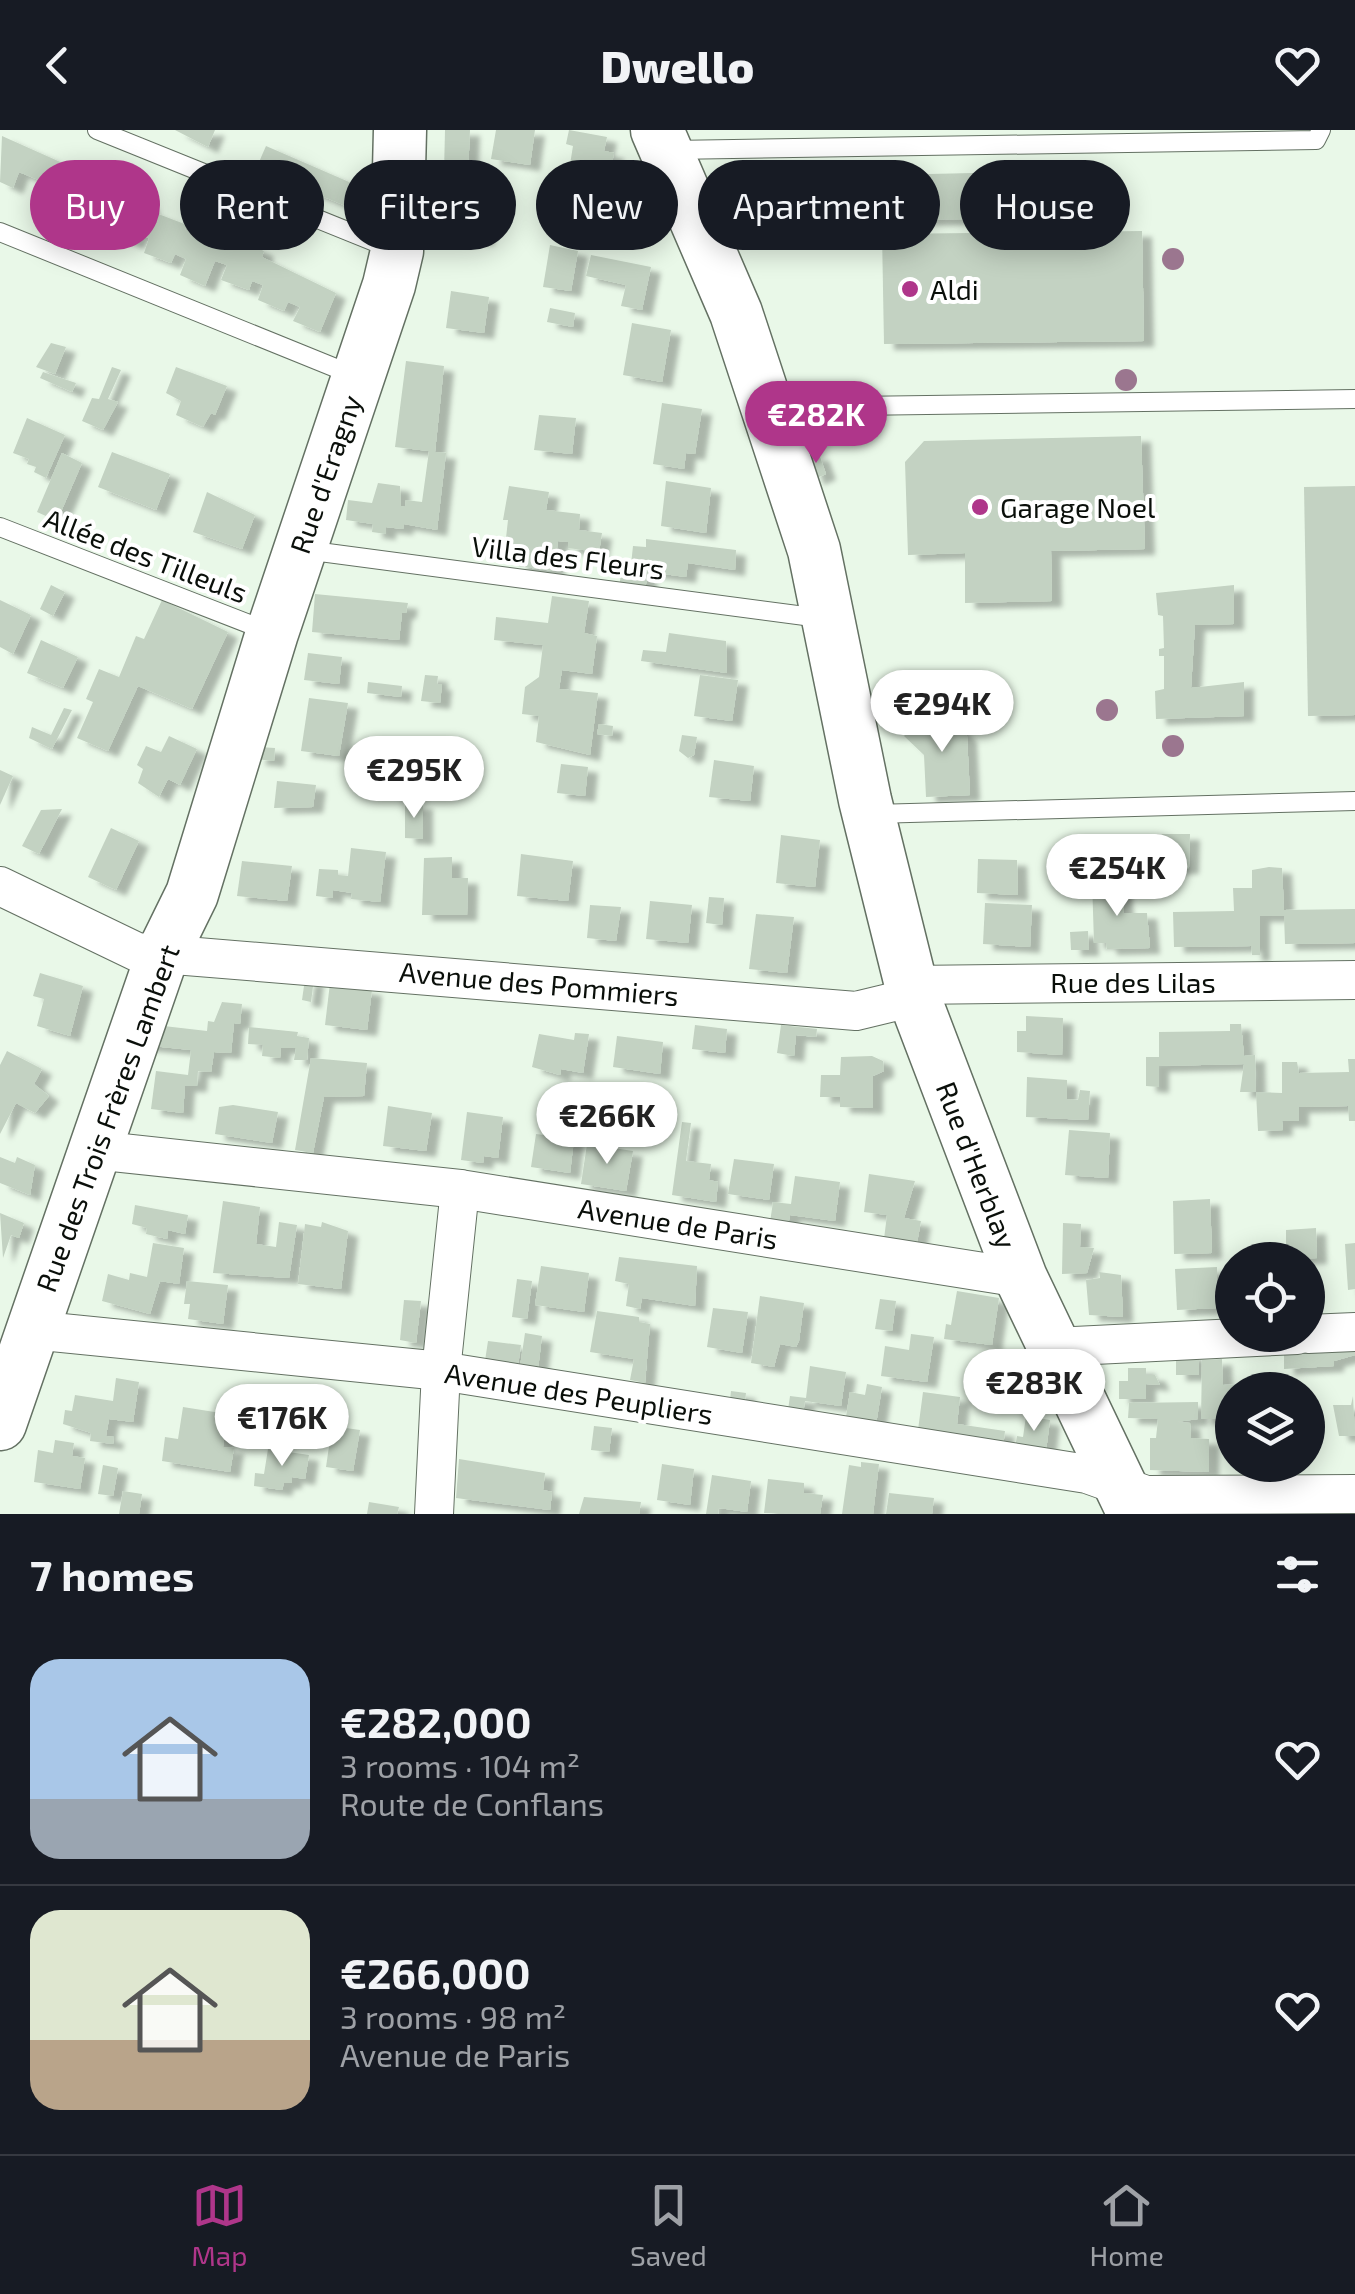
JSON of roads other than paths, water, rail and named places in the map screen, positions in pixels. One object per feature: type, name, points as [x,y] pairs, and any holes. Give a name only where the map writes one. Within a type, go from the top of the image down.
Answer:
[{"type":"main road","name":"Rue d'Eragny","points":[[214,812],[398,251],[400,130]]},
{"type":"main road","name":"Rue d'Herblay","points":[[662,140],[736,314],[814,550],[866,808],[912,991],[1021,1278],[1127,1500]]},
{"type":"main road","name":"Rue des Trois Frères Lambert","points":[[0,1424],[163,953],[192,894],[214,812]]},
{"type":"street","name":"Avenue des Pommiers","points":[[0,886],[137,952],[856,1011],[912,991]]},
{"type":"street","name":"Rue des Lilas","points":[[912,991],[1355,980]]},
{"type":"street","name":"Avenue de Paris","points":[[94,1150],[460,1189],[1021,1278]]},
{"type":"street","points":[[434,1514],[441,1371],[460,1189]]},
{"type":"street","name":"Avenue des Peupliers","points":[[32,1330],[441,1371],[1087,1474],[1127,1500],[1146,1496],[1355,1494]]},
{"type":"street","points":[[1325,1333],[1355,1332]]},
{"type":"street","points":[[1054,1347],[1215,1339]]},
{"type":"lane","points":[[97,130],[398,251]]},
{"type":"lane","points":[[662,140],[1316,140],[1320,130]]},
{"type":"lane","points":[[0,232],[358,377]]},
{"type":"lane","points":[[772,421],[854,406],[1355,399]]},
{"type":"lane","name":"Allée des Tilleuls","points":[[0,527],[272,634]]},
{"type":"lane","name":"Villa des Fleurs","points":[[300,550],[830,619]]},
{"type":"lane","points":[[866,808],[1355,801]]},
{"type":"place","name":"Aldi","points":[[910,289]]},
{"type":"place","name":"Garage Noel","points":[[980,507]]}]
